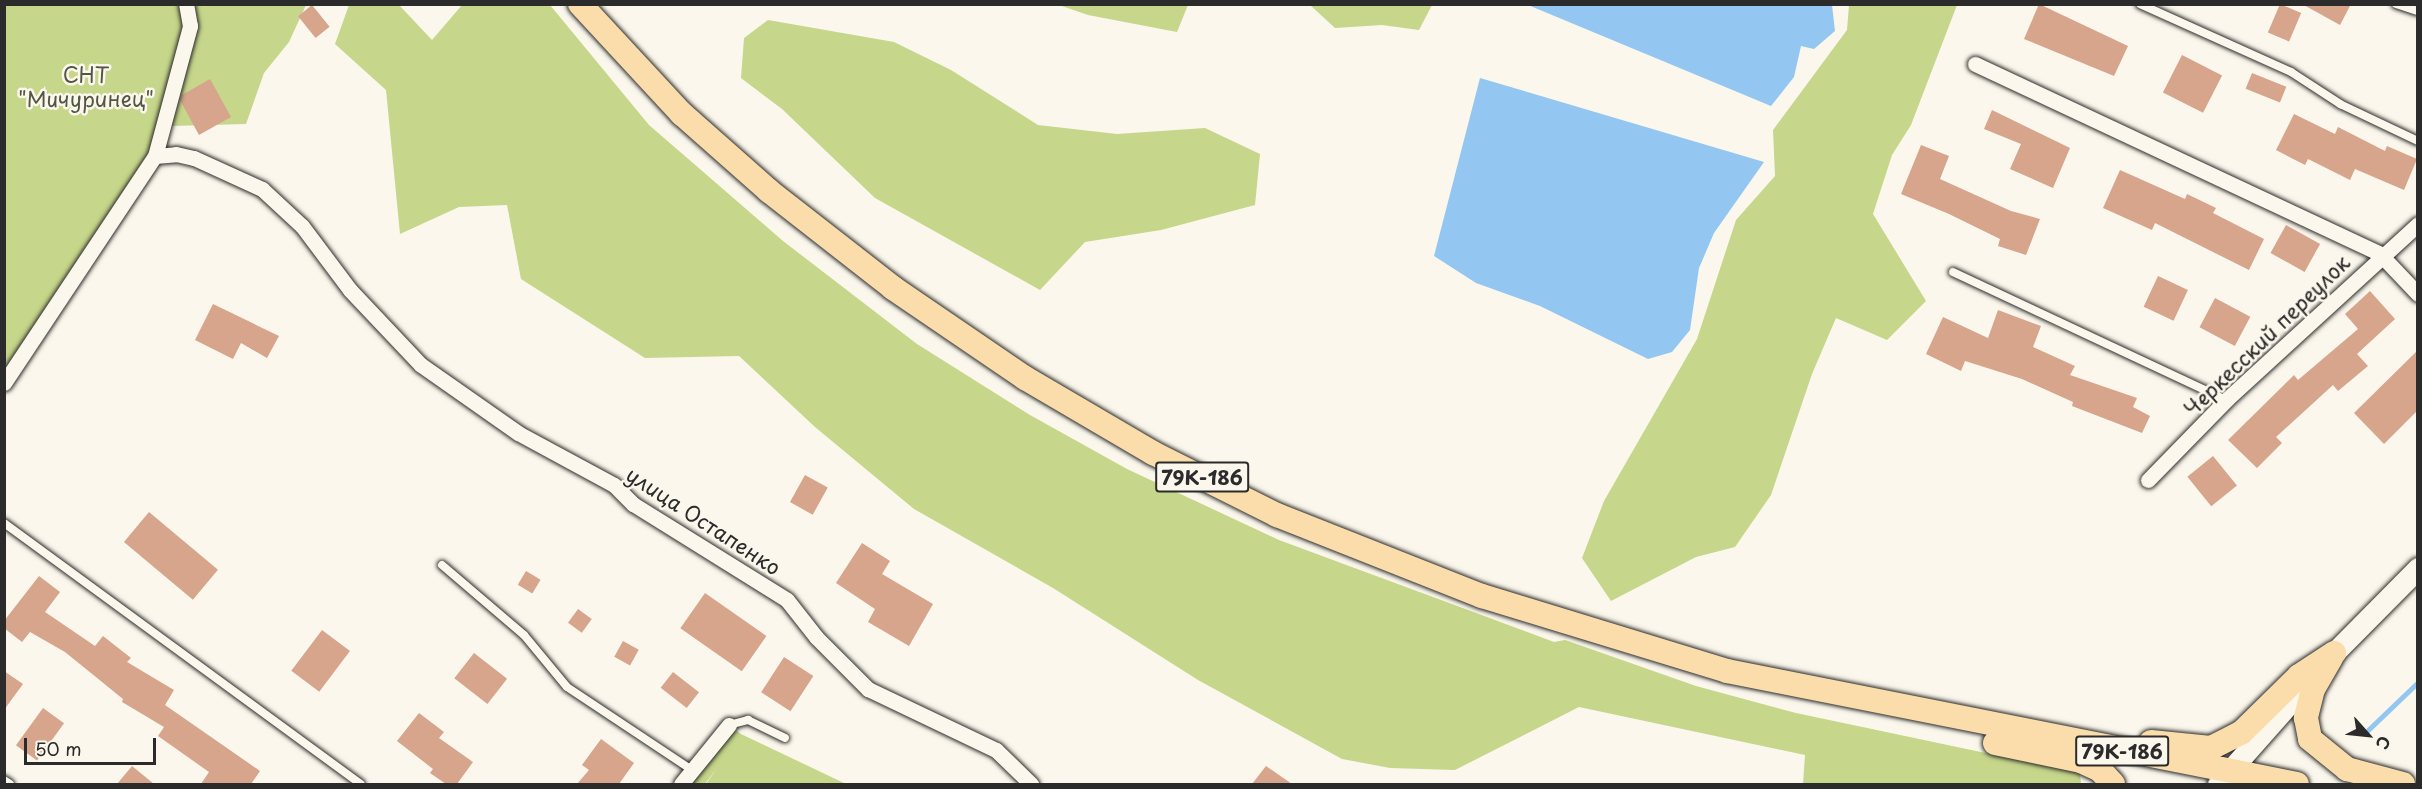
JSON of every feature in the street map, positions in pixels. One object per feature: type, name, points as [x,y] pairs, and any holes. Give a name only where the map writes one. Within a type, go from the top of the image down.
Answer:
[{"type":"main road","name":"79К-186","points":[[580,4],[682,114],[770,191],[912,301],[1025,378],[1143,447],[1277,515],[1482,596],[1727,671],[2224,778],[2297,784]]},
{"type":"main road","points":[[1727,671],[1840,682],[2169,745],[2211,748],[2241,733],[2299,676],[2334,653]]},
{"type":"main road","points":[[2334,653],[2313,689],[2306,718],[2310,739],[2347,769],[2403,784]]},
{"type":"main road","points":[[1727,671],[1831,709],[2081,761],[2100,770],[2113,784]]},
{"type":"street","points":[[4,383],[155,156],[190,26],[186,4]]},
{"type":"street","points":[[1975,64],[2380,254],[2418,294]]},
{"type":"street","name":"улица Остапенко","points":[[155,156],[176,154],[194,158],[262,189],[302,226],[350,290],[421,365],[468,401],[614,485],[633,504],[787,600],[816,637],[868,689],[996,750],[1031,784]]},
{"type":"street","name":"Черкесский переулок","points":[[2148,480],[2226,399],[2380,254],[2418,224]]},
{"type":"street","points":[[2224,778],[2334,653],[2418,568]]},
{"type":"street","points":[[681,784],[729,724]]},
{"type":"lane","points":[[2140,4],[2291,72],[2340,104],[2418,141]]},
{"type":"lane","points":[[2396,4],[2418,11]]},
{"type":"lane","points":[[1953,272],[2226,399]]},
{"type":"lane","points":[[4,523],[361,784]]},
{"type":"lane","points":[[442,565],[524,635],[567,687],[692,770]]},
{"type":"lane","points":[[729,724],[748,720],[785,738]]},
{"type":"lane","points":[[4,780],[10,784]]},
{"type":"green space","name":"СНТ \"Мичуринец\"","points":[[5,5],[306,5],[289,42],[264,73],[246,124],[171,126],[194,37],[155,156],[5,383]]},
{"type":"green space","points":[[349,5],[399,5],[432,40],[462,5],[550,5],[649,125],[783,241],[917,344],[1030,415],[1127,469],[1279,540],[1554,642],[1565,640],[1696,686],[1796,713],[2080,773],[2081,784],[1803,784],[1805,755],[1579,707],[1455,770],[1390,768],[1342,759],[1198,680],[1053,588],[914,509],[815,427],[739,356],[645,358],[521,279],[507,205],[459,207],[400,234],[386,90],[335,44]]},
{"type":"green space","points":[[1059,5],[1188,5],[1177,32],[1088,15]]},
{"type":"green space","points":[[1310,5],[1432,5],[1419,30],[1382,25],[1335,28]]},
{"type":"green space","points":[[1849,5],[1957,5],[1911,125],[1892,155],[1873,214],[1926,301],[1887,340],[1836,318],[1812,374],[1771,495],[1735,547],[1696,557],[1611,601],[1582,558],[1604,501],[1697,339],[1736,220],[1775,176],[1773,130],[1847,30]]},
{"type":"green space","points":[[768,20],[894,42],[951,70],[1038,125],[1117,134],[1205,128],[1260,154],[1255,205],[1161,230],[1085,242],[1040,290],[875,198],[782,109],[741,78],[744,38]]},
{"type":"green space","points":[[729,725],[741,734],[846,784],[706,784],[717,768],[705,784],[683,784]]},
{"type":"water","points":[[1528,5],[1832,5],[1835,31],[1814,49],[1801,46],[1794,77],[1771,106]]},
{"type":"water","points":[[1480,78],[1764,162],[1714,233],[1699,268],[1690,330],[1672,352],[1648,359],[1540,306],[1476,283],[1434,256]]},
{"type":"building","points":[[2039,4],[2128,46],[2114,76],[2024,39]]},
{"type":"building","points":[[2280,4],[2301,13],[2289,42],[2268,33]]},
{"type":"building","points":[[2302,4],[2351,4],[2340,25]]},
{"type":"building","points":[[312,5],[330,27],[316,38],[298,16]]},
{"type":"building","points":[[2182,55],[2222,75],[2203,113],[2163,92]]},
{"type":"building","points":[[2252,73],[2286,87],[2280,103],[2246,89]]},
{"type":"building","points":[[210,79],[231,117],[199,135],[180,100],[182,95]]},
{"type":"building","points":[[1992,110],[2070,148],[2053,188],[2010,169],[2021,144],[1984,129]]},
{"type":"building","points":[[2294,114],[2335,134],[2338,127],[2385,151],[2387,146],[2417,159],[2404,190],[2355,169],[2350,180],[2308,159],[2305,165],[2276,150]]},
{"type":"building","points":[[1921,145],[1949,156],[1940,179],[2011,211],[2040,219],[2026,255],[1998,246],[2000,239],[1901,194]]},
{"type":"building","points":[[2120,170],[2185,199],[2187,194],[2216,208],[2213,213],[2264,239],[2249,270],[2155,223],[2152,230],[2103,208]]},
{"type":"building","points":[[2286,225],[2320,244],[2305,272],[2270,253]]},
{"type":"building","points":[[2158,276],[2188,290],[2174,321],[2144,307]]},
{"type":"building","points":[[2370,291],[2395,319],[2357,354],[2368,366],[2338,391],[2333,385],[2276,437],[2282,443],[2257,468],[2228,440],[2294,375],[2298,380],[2358,329],[2345,314]]},
{"type":"building","points":[[2215,298],[2250,317],[2235,346],[2200,327]]},
{"type":"building","points":[[213,304],[279,336],[267,358],[241,343],[233,359],[195,340]]},
{"type":"building","points":[[1998,310],[2041,326],[2033,347],[2075,366],[2070,375],[2137,398],[2133,407],[2150,416],[2142,433],[2072,406],[2073,402],[2022,379],[1965,361],[1961,371],[1926,354],[1943,317],[1988,338]]},
{"type":"building","points":[[2418,350],[2418,410],[2384,444],[2354,413]]},
{"type":"building","points":[[2213,456],[2237,486],[2211,506],[2187,477]]},
{"type":"building","points":[[805,475],[828,488],[813,515],[790,502]]},
{"type":"building","points":[[149,512],[218,570],[193,600],[124,542]]},
{"type":"building","points":[[862,543],[890,561],[882,574],[933,604],[909,646],[868,622],[875,609],[836,583]]},
{"type":"building","points":[[526,571],[541,580],[532,593],[518,585]]},
{"type":"building","points":[[39,576],[60,592],[45,612],[95,646],[103,636],[131,658],[127,662],[174,690],[165,705],[260,771],[251,784],[201,784],[209,772],[158,736],[164,727],[122,702],[123,699],[65,652],[30,632],[22,642],[4,628],[4,621]]},
{"type":"building","points":[[705,593],[766,636],[742,671],[680,628]]},
{"type":"building","points":[[578,609],[592,619],[582,633],[568,623]]},
{"type":"building","points":[[322,630],[350,651],[319,692],[291,671]]},
{"type":"building","points":[[623,641],[639,650],[630,665],[614,657]]},
{"type":"building","points":[[474,653],[507,679],[487,704],[454,678]]},
{"type":"building","points":[[784,657],[813,676],[790,711],[761,692]]},
{"type":"building","points":[[4,671],[23,684],[4,710]]},
{"type":"building","points":[[673,672],[699,692],[687,708],[661,688]]},
{"type":"building","points":[[43,708],[64,723],[37,760],[16,745]]},
{"type":"building","points":[[419,713],[444,732],[439,738],[473,762],[457,784],[446,784],[430,773],[433,769],[397,741]]},
{"type":"building","points":[[601,739],[634,763],[619,784],[577,784],[589,770],[582,765]]},
{"type":"building","points":[[132,766],[154,784],[117,784]]},
{"type":"building","points":[[1266,766],[1292,784],[1252,784]]},
{"type":"waterway","points":[[2368,730],[2418,682]]}]
